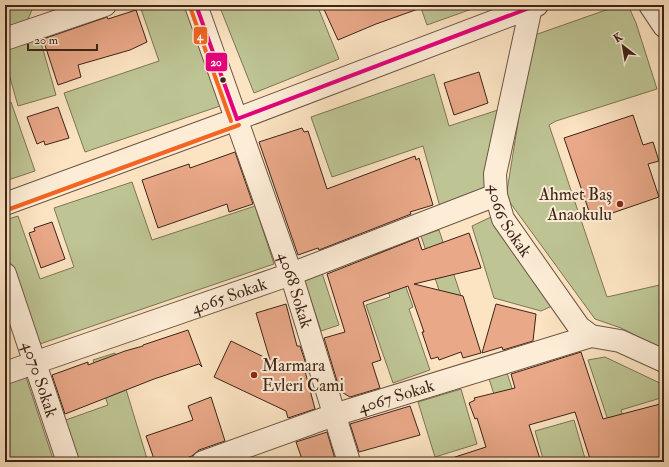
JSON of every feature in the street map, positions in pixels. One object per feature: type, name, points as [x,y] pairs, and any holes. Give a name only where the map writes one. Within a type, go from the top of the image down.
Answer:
[{"type":"street","points":[[61,5],[96,8]]},
{"type":"street","name":"4068 Sokak","points":[[196,5],[291,274],[349,462]]},
{"type":"street","points":[[650,5],[664,26]]},
{"type":"street","points":[[5,204],[237,119],[534,6]]},
{"type":"street","name":"4066 Sokak","points":[[534,6],[495,174],[496,195],[503,219],[520,246],[579,327],[591,336],[620,341],[664,361]]},
{"type":"street","points":[[5,39],[96,8]]},
{"type":"street","name":"4065 Sokak","points":[[5,372],[291,274],[496,195]]},
{"type":"street","name":"4070 Sokak","points":[[5,274],[36,362],[68,462]]},
{"type":"street","name":"4067 Sokak","points":[[203,462],[334,415],[591,336]]},
{"type":"green space","points":[[5,5],[34,5],[26,24],[5,30]]},
{"type":"green space","points":[[153,5],[186,5],[220,106],[85,152],[64,93],[159,61],[141,9]]},
{"type":"green space","points":[[219,5],[317,5],[339,59],[254,93]]},
{"type":"green space","points":[[420,5],[483,5],[427,25]]},
{"type":"green space","points":[[620,5],[628,5],[636,23],[657,89],[556,121],[549,125],[607,297],[664,284],[664,350],[621,328],[595,319],[506,197],[532,36]]},
{"type":"green space","points":[[40,39],[56,95],[18,106],[5,60],[5,48]]},
{"type":"green space","points":[[434,74],[449,126],[504,108],[486,190],[440,207],[423,146],[332,177],[311,117]]},
{"type":"green space","points":[[11,102],[35,171],[5,181],[5,105]]},
{"type":"green space","points":[[132,182],[152,240],[255,206],[274,264],[37,345],[5,252],[5,220],[18,216],[40,279],[74,267],[54,208]]},
{"type":"green space","points":[[493,216],[552,306],[541,311],[494,298],[472,226]]},
{"type":"green space","points":[[439,230],[461,296],[443,302],[421,236]]},
{"type":"green space","points":[[392,248],[413,307],[409,309],[430,370],[393,383],[366,305],[390,297],[375,254]]},
{"type":"green space","points":[[322,273],[339,325],[321,331],[304,279]]},
{"type":"green space","points":[[115,353],[148,462],[77,462],[63,421],[108,405],[93,360]]},
{"type":"green space","points":[[605,357],[664,385],[664,397],[621,410],[637,462],[622,462],[588,360]]},
{"type":"green space","points":[[507,373],[527,434],[509,440],[489,379]]},
{"type":"green space","points":[[26,377],[54,462],[5,462],[5,384]]},
{"type":"green space","points":[[461,389],[477,444],[435,457],[418,402]]},
{"type":"green space","points":[[574,420],[586,462],[544,462],[535,431]]},
{"type":"building","points":[[322,5],[420,5],[421,8],[376,24],[338,40]]},
{"type":"building","points":[[136,10],[147,42],[130,50],[78,65],[81,77],[58,85],[43,39],[107,17],[108,19]]},
{"type":"building","points":[[479,72],[488,103],[454,115],[444,83]]},
{"type":"building","points":[[58,107],[69,138],[45,145],[44,141],[37,144],[27,117]]},
{"type":"building","name":"Ahmet Baş Anaokulu","points":[[633,115],[643,145],[653,142],[659,161],[648,164],[659,197],[592,220],[564,138]]},
{"type":"building","points":[[302,128],[304,132],[308,131],[327,189],[415,156],[416,160],[419,158],[433,205],[410,212],[411,214],[319,250],[318,248],[298,255],[259,142]]},
{"type":"building","points":[[235,152],[253,204],[229,212],[227,204],[158,228],[142,180],[189,164],[190,168]]},
{"type":"building","points":[[52,222],[65,259],[41,268],[29,233],[35,231],[34,228]]},
{"type":"building","points":[[469,233],[481,268],[414,284],[463,296],[481,353],[463,358],[461,352],[439,360],[438,357],[431,359],[422,332],[424,332],[408,286],[363,302],[381,360],[372,363],[380,388],[350,397],[340,391],[324,338],[345,332],[327,274],[418,238],[422,250]]},
{"type":"building","points":[[286,304],[297,346],[300,346],[309,373],[305,371],[315,409],[288,418],[286,411],[214,377],[231,341],[270,360],[256,313]]},
{"type":"building","points":[[496,304],[536,314],[533,341],[503,350],[502,347],[482,353]]},
{"type":"building","points":[[188,330],[202,367],[199,364],[154,379],[65,414],[52,375],[88,362],[88,365]]},
{"type":"building","points":[[581,352],[603,419],[664,403],[664,456],[643,462],[591,462],[575,412],[529,425],[541,462],[452,462],[452,458],[486,447],[477,418],[475,419],[469,403],[475,400],[474,398],[515,388],[511,374]]},
{"type":"building","points":[[211,397],[225,441],[199,450],[192,456],[175,462],[155,462],[146,436],[193,420],[188,406]]},
{"type":"building","points":[[410,406],[420,435],[359,452],[350,424]]},
{"type":"building","points":[[327,432],[336,462],[303,462],[296,442]]},
{"type":"transit line","name":"20","points":[[196,5],[237,119]]},
{"type":"transit line","name":"20","points":[[237,119],[537,5]]},
{"type":"transit line","name":"4","points":[[190,7],[231,121]]},
{"type":"transit line","name":"4","points":[[7,210],[239,125]]},
{"type":"place","name":"Ahmet Baş Anaokulu","points":[[620,204]]},
{"type":"place","name":"Marmara Evleri Cami","points":[[254,375]]}]
